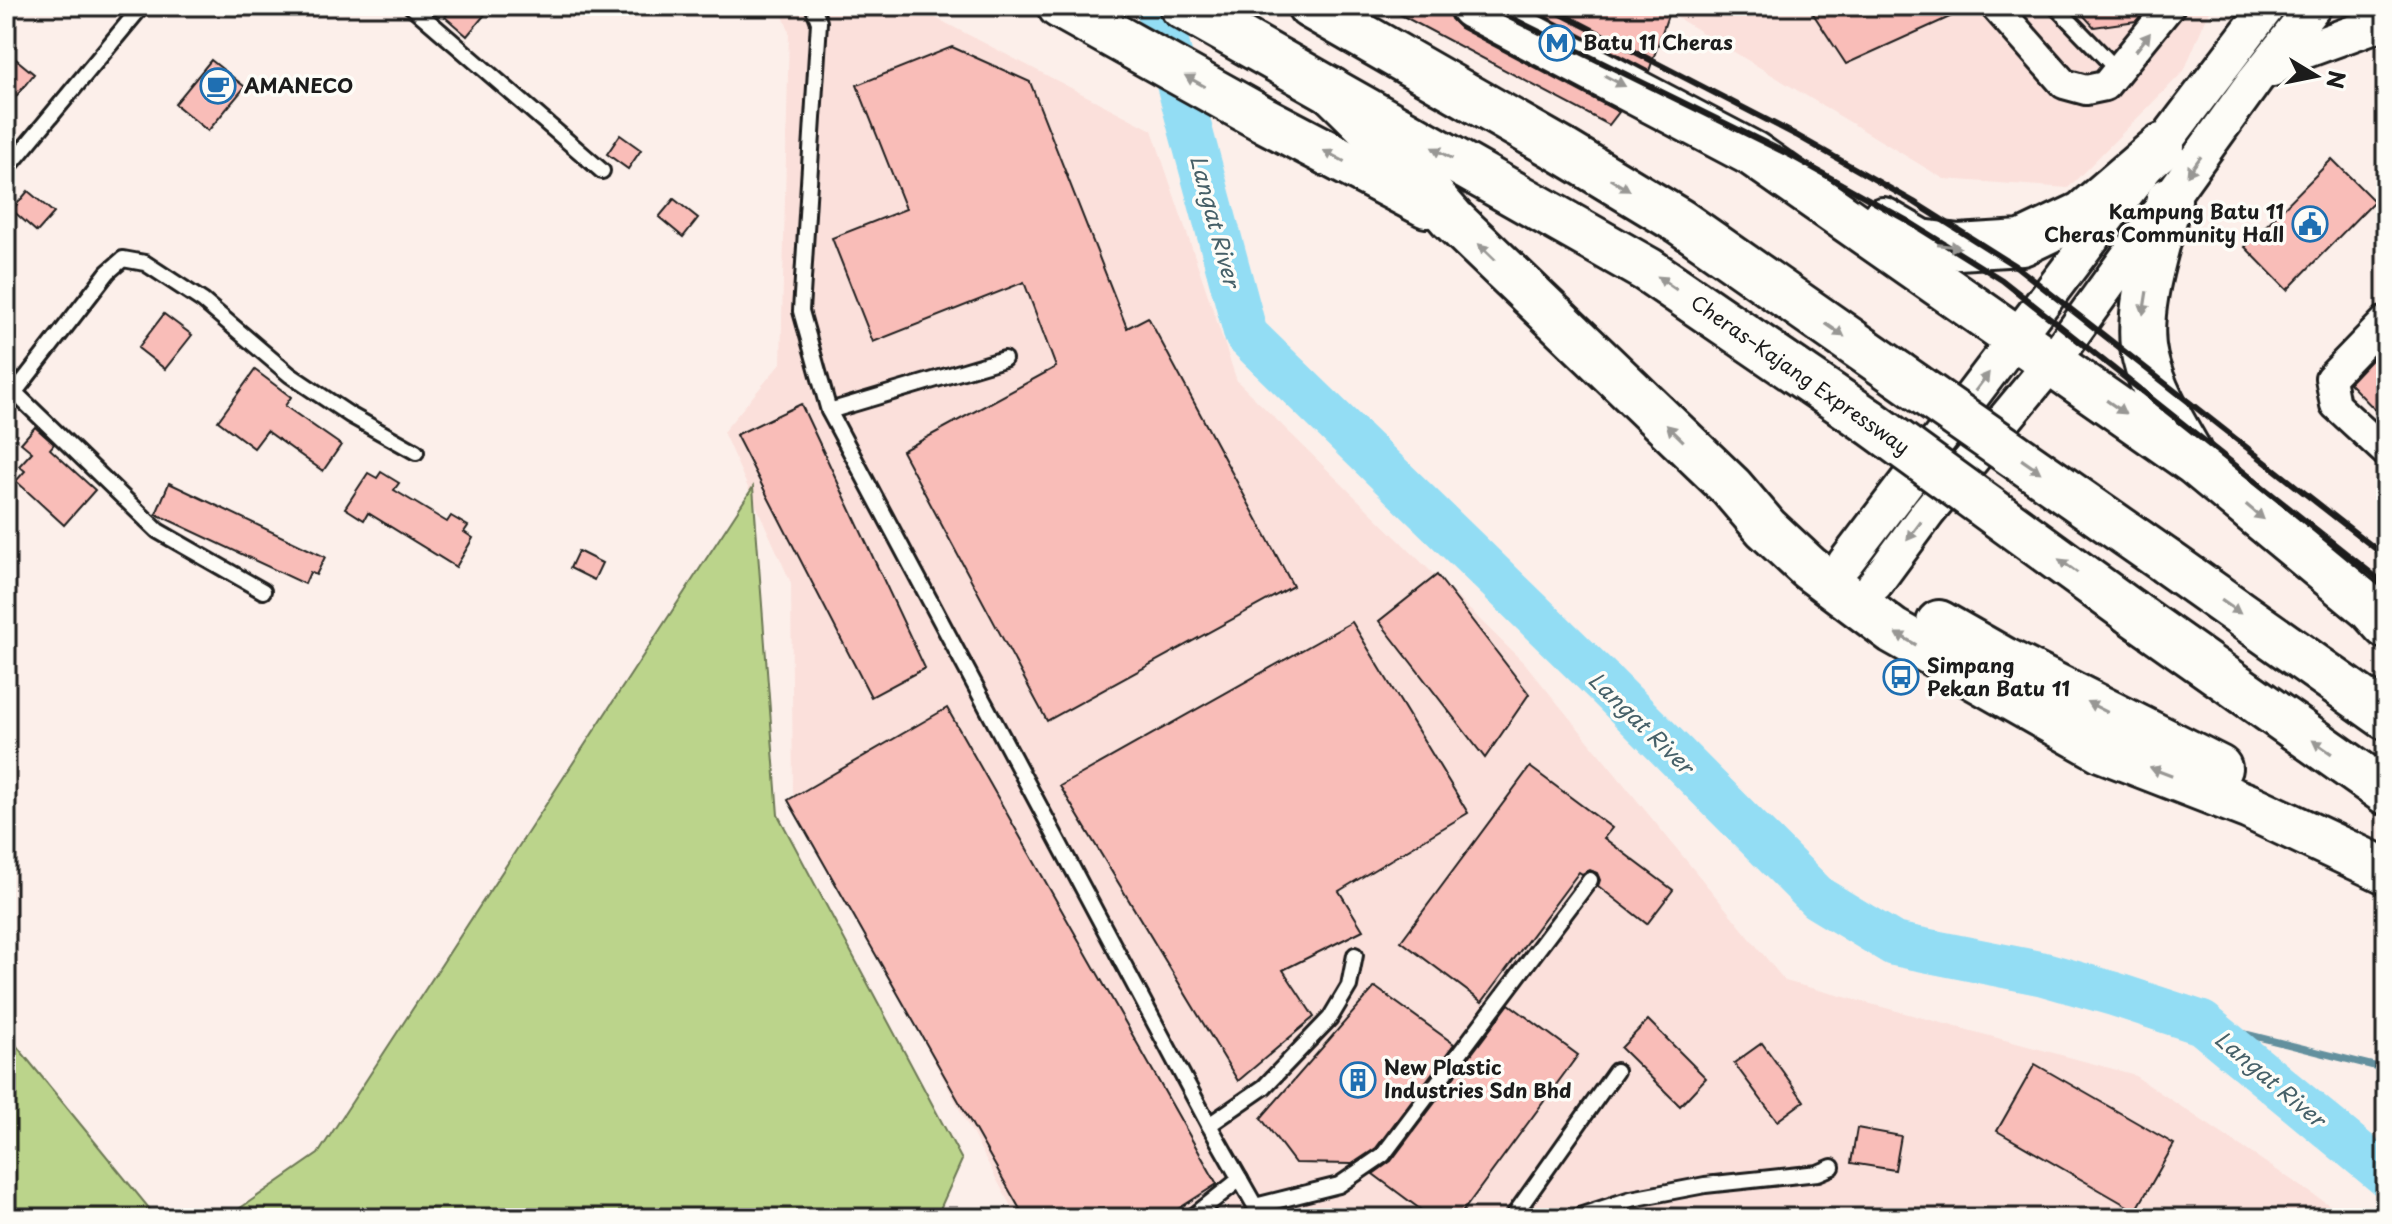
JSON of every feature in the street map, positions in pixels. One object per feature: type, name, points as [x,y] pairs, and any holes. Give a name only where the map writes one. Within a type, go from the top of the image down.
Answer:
[{"type":"highway","points":[[1060,6],[1452,219]]},
{"type":"highway","name":"Cheras–Kajang Expressway","points":[[1182,6],[1648,270],[1870,422],[2386,792]]},
{"type":"highway","points":[[1310,6],[1679,221],[2386,717]]},
{"type":"highway","points":[[1361,6],[1482,81],[1528,116],[1563,151]]},
{"type":"highway","points":[[1472,6],[1753,154],[2195,463],[2370,608],[2386,626]]},
{"type":"highway","points":[[1331,90],[1390,148],[1452,219],[1731,487],[1766,528],[1809,568],[1893,631],[2103,750],[2250,807],[2386,869]]},
{"type":"highway","points":[[1753,154],[1814,177],[1921,242],[1958,247],[2022,243],[2083,214],[2162,146]]},
{"type":"highway","points":[[2169,200],[2145,304],[2144,356],[2160,401],[2195,463]]},
{"type":"highway","points":[[1731,487],[1787,517],[1860,574],[2004,660],[2218,767],[2386,869]]},
{"type":"street","points":[[1995,6],[2064,84],[2086,90],[2105,86],[2170,6]]},
{"type":"street","points":[[2224,66],[2240,6]]},
{"type":"street","points":[[1860,574],[2016,337],[2268,6]]},
{"type":"street","points":[[1860,574],[1928,512],[2052,362],[2255,80],[2314,6]]},
{"type":"street","points":[[2255,80],[2293,55],[2386,21]]},
{"type":"street","points":[[2386,320],[2330,378],[2335,405],[2386,452]]},
{"type":"lane","points":[[8,165],[142,6]]},
{"type":"lane","points":[[411,6],[602,171]]},
{"type":"lane","points":[[813,6],[819,22],[801,311],[829,411],[1258,1212],[1339,1185],[1383,1155],[1590,880]]},
{"type":"lane","points":[[2055,6],[2119,72]]},
{"type":"lane","points":[[263,591],[158,531],[10,388],[108,272],[123,259],[145,263],[203,301],[290,375],[350,415],[416,452]]},
{"type":"lane","points":[[829,411],[1004,359]]},
{"type":"lane","points":[[1209,1125],[1264,1087],[1330,1018],[1349,986],[1355,955]]},
{"type":"lane","points":[[1512,1218],[1616,1071]]},
{"type":"lane","points":[[1573,1218],[1631,1199],[1705,1185],[1818,1173],[1832,1167]]},
{"type":"lane","points":[[1191,1218],[1240,1179]]},
{"type":"shaded area","points":[[779,6],[913,6],[1152,130],[1237,381],[1527,666],[1785,981],[2132,1074],[2349,1218],[1236,1218],[1216,1191],[1185,1218],[1017,1218],[793,794],[791,583],[723,432],[781,363],[789,31]]},
{"type":"shaded area","name":"Batu 11 Cheras","points":[[1658,6],[2211,6],[2184,71],[2068,188],[1944,179]]},
{"type":"green space","points":[[753,487],[778,815],[962,1160],[936,1218],[226,1218],[318,1154]]},
{"type":"green space","points":[[6,1033],[157,1218],[6,1218]]},
{"type":"building","points":[[454,6],[492,6],[467,36],[445,17]]},
{"type":"building","points":[[1384,6],[1447,6],[1451,19],[1460,28],[1619,112],[1609,125]]},
{"type":"building","points":[[1526,6],[1657,6],[1669,12],[1649,71]]},
{"type":"building","points":[[1808,6],[1974,6],[1846,64]]},
{"type":"building","points":[[2075,6],[2148,6],[2136,21],[2094,27]]},
{"type":"building","points":[[952,47],[1030,82],[1127,328],[1148,317],[1293,586],[1047,721],[902,451],[1056,367],[1024,282],[873,342],[832,238],[906,209],[857,85]]},
{"type":"building","points":[[6,51],[34,74],[6,109]]},
{"type":"building","points":[[211,60],[245,87],[208,131],[175,104]]},
{"type":"building","points":[[620,135],[641,150],[628,169],[607,154]]},
{"type":"building","name":"Kampung Batu 11 Cheras Community Hall","points":[[2332,159],[2374,201],[2287,290],[2245,247]]},
{"type":"building","points":[[28,191],[54,213],[37,232],[12,210]]},
{"type":"building","points":[[674,199],[698,218],[683,237],[659,217]]},
{"type":"building","points":[[164,314],[192,335],[165,369],[138,348]]},
{"type":"building","points":[[2386,344],[2386,421],[2349,383]]},
{"type":"building","points":[[255,370],[291,397],[285,406],[341,445],[323,471],[267,431],[254,448],[218,421]]},
{"type":"building","points":[[801,404],[925,668],[871,697],[736,435]]},
{"type":"building","points":[[35,427],[54,444],[50,449],[95,490],[64,525],[16,481],[25,471],[19,466],[32,452],[21,443]]},
{"type":"building","points":[[381,472],[399,483],[394,490],[447,522],[451,516],[468,526],[464,532],[473,538],[456,567],[368,513],[364,520],[345,508],[368,473],[377,478]]},
{"type":"building","points":[[169,483],[325,557],[316,575],[310,572],[305,584],[156,514]]},
{"type":"building","points":[[578,551],[602,563],[594,580],[570,568]]},
{"type":"building","points":[[1437,575],[1529,694],[1485,758],[1379,621]]},
{"type":"building","points":[[1352,622],[1468,813],[1339,891],[1363,930],[1283,970],[1314,1017],[1238,1081],[1060,786]]},
{"type":"building","points":[[947,708],[1217,1184],[1164,1218],[1025,1218],[788,800]]},
{"type":"building","points":[[1530,767],[1612,828],[1604,838],[1673,890],[1647,924],[1598,886],[1600,880],[1597,873],[1590,870],[1582,874],[1579,872],[1482,1002],[1401,941]]},
{"type":"building","name":"New Plastic Industries Sdn Bhd","points":[[1375,987],[1454,1044],[1376,1148],[1352,1164],[1295,1163],[1261,1118]]},
{"type":"building","points":[[1509,1004],[1578,1055],[1458,1218],[1432,1218],[1373,1174],[1391,1161]]},
{"type":"building","points":[[1648,1020],[1706,1078],[1680,1106],[1621,1048]]},
{"type":"building","points":[[1762,1043],[1804,1101],[1777,1121],[1734,1063]]},
{"type":"building","points":[[2035,1064],[2174,1144],[2136,1211],[1997,1131]]},
{"type":"building","points":[[1857,1128],[1901,1136],[1895,1170],[1851,1163]]},
{"type":"waterway","name":"Langat River","points":[[1157,6],[1246,335],[1603,682],[1818,898],[1894,944],[2044,974],[2202,1023],[2386,1175]]},
{"type":"waterway","points":[[2202,1023],[2386,1069]]},
{"type":"railway","points":[[1487,6],[1788,154],[1906,220],[2002,280],[2386,585]]},
{"type":"railway","points":[[1546,6],[1796,135],[1914,202],[2017,267],[2386,557]]},
{"type":"place","name":"Batu 11 Cheras","points":[[1557,43]]},
{"type":"place","name":"AMANECO","points":[[218,86]]},
{"type":"place","name":"Kampung Batu 11 Cheras Community Hall","points":[[2310,224]]},
{"type":"place","name":"Simpang Pekan Batu 11","points":[[1901,677]]},
{"type":"place","name":"New Plastic Industries Sdn Bhd","points":[[1358,1080]]}]
